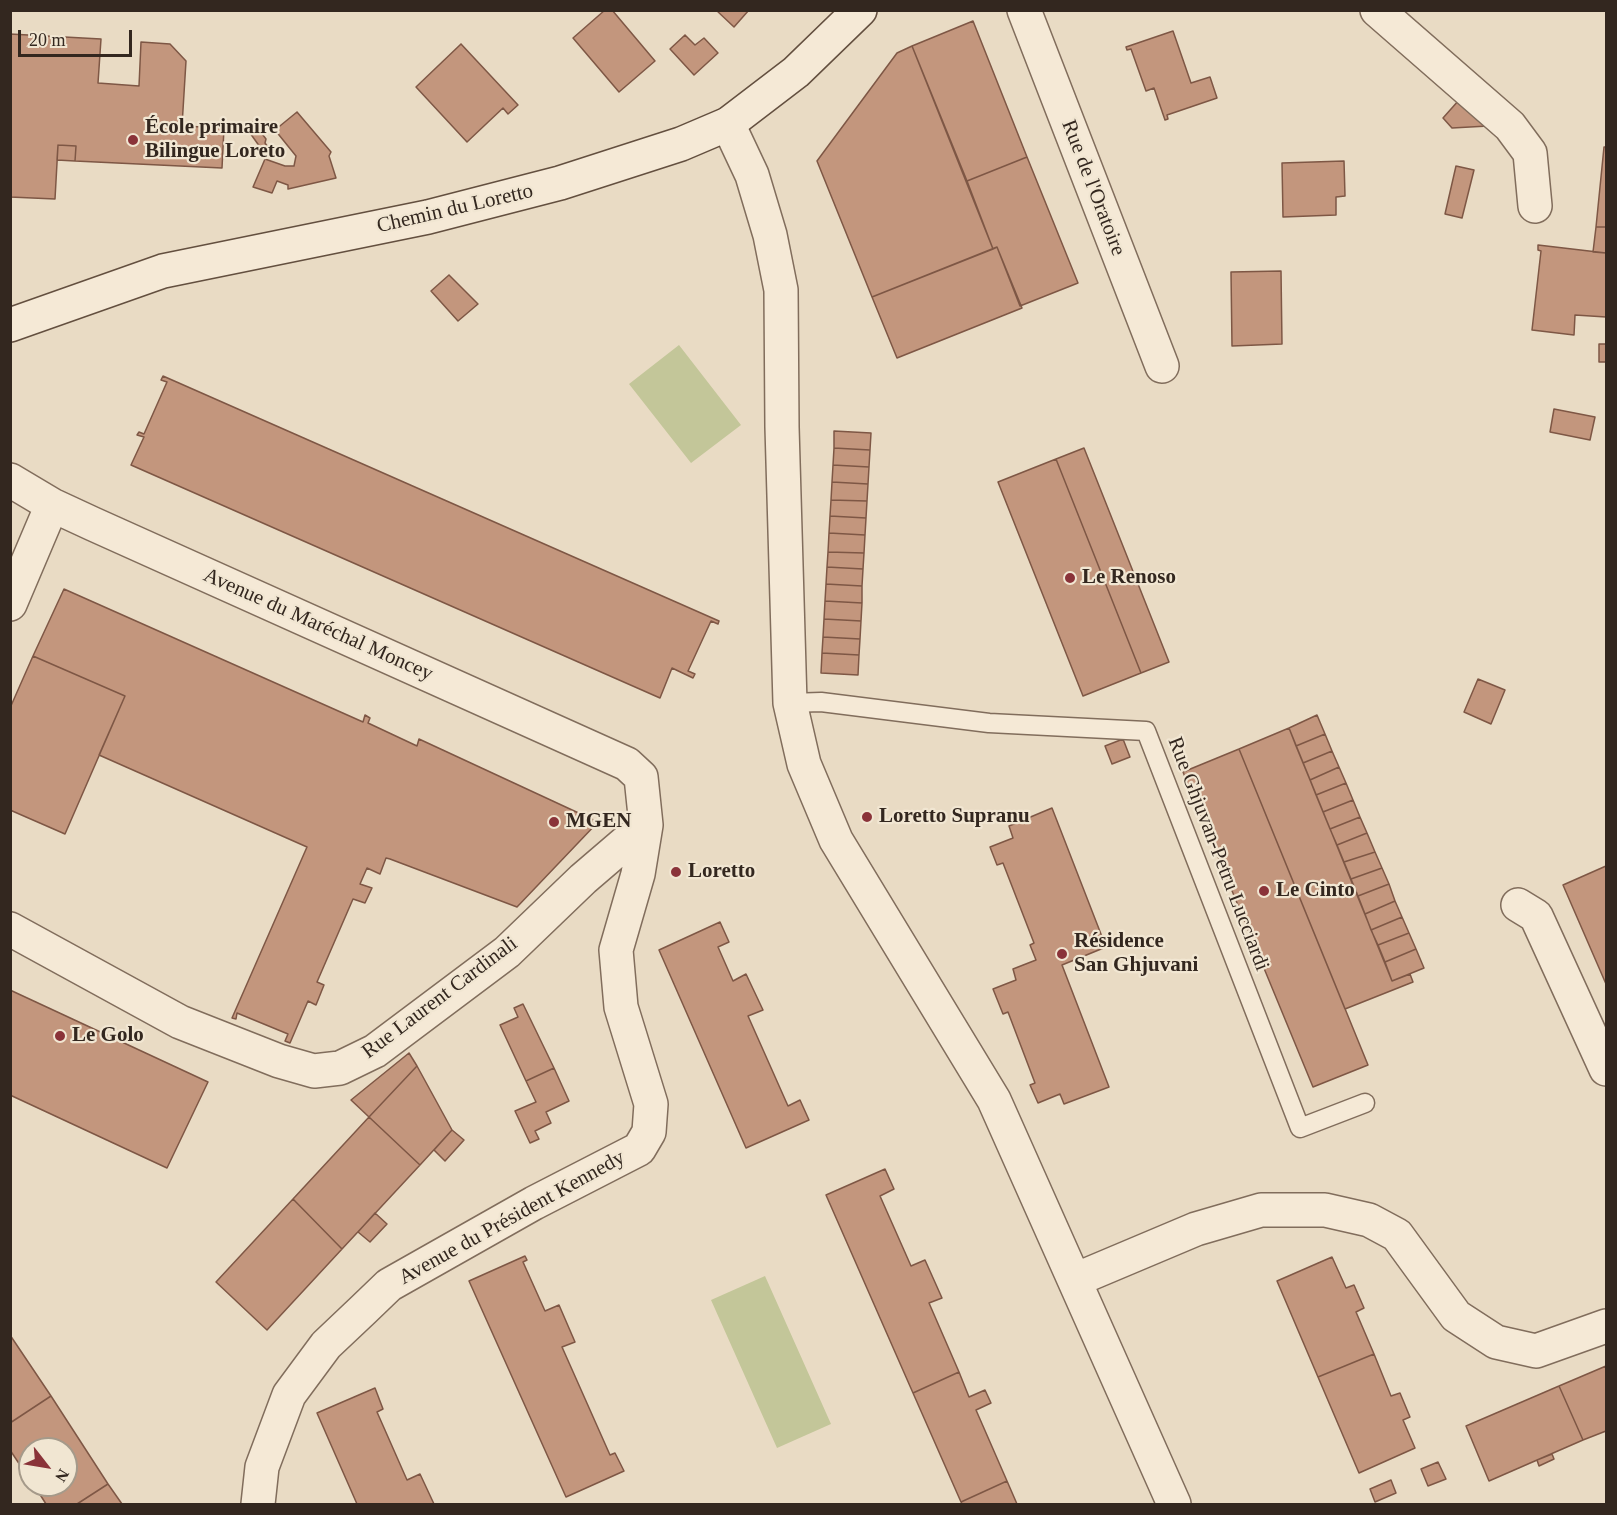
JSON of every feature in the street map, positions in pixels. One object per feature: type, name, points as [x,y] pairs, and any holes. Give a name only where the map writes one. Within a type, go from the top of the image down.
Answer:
[{"type":"street","name":"Chemin du Loretto","points":[[10,325],[162,271],[428,217],[560,183],[681,144],[728,124],[796,72],[860,10]]},
{"type":"street","name":"Rue de l'Oratoire","points":[[1024,10],[1162,366]]},
{"type":"street","points":[[1377,10],[1510,126],[1530,153],[1535,206]]},
{"type":"street","points":[[728,124],[752,175],[770,235],[781,290],[782,427],[790,703],[804,764],[836,840],[994,1100],[1174,1504]]},
{"type":"street","name":"Avenue du Maréchal Moncey","points":[[10,480],[52,505],[627,764]]},
{"type":"street","points":[[10,604],[52,505]]},
{"type":"street","name":"Avenue du Président Kennedy","points":[[258,1504],[262,1467],[289,1395],[326,1345],[389,1285],[534,1203],[639,1149],[649,1132],[651,1104],[621,1007],[616,950],[638,874],[646,825],[641,777],[627,764]]},
{"type":"street","name":"Rue Laurent Cardinali","points":[[10,929],[180,1022],[279,1062],[314,1071],[340,1068],[375,1051],[507,952],[583,879],[646,825]]},
{"type":"street","points":[[1518,905],[1536,916],[1606,1069]]},
{"type":"street","points":[[1075,1280],[1196,1229],[1250,1213],[1261,1210],[1325,1210],[1369,1220],[1397,1234],[1456,1316],[1496,1342],[1536,1351],[1606,1326]]},
{"type":"lane","name":"Rue Ghjuvan-Petru Lucciardi","points":[[790,703],[821,702],[989,723],[1146,731],[1300,1128],[1365,1103]]},
{"type":"green space","points":[[679,345],[741,425],[691,463],[629,384]]},
{"type":"green space","points":[[765,1276],[831,1424],[777,1448],[711,1300]]},
{"type":"building","points":[[605,10],[612,10],[655,61],[619,92],[573,38]]},
{"type":"building","points":[[716,10],[749,10],[734,27]]},
{"type":"building","points":[[973,21],[1027,157],[967,181],[912,46]]},
{"type":"building","points":[[1173,31],[1191,83],[1210,77],[1217,98],[1167,115],[1168,119],[1165,120],[1154,88],[1146,91],[1131,49],[1127,50],[1126,47]]},
{"type":"building","points":[[10,34],[101,39],[98,83],[139,86],[141,42],[170,44],[186,61],[182,126],[224,128],[222,168],[75,161],[76,146],[58,145],[55,199],[10,197]]},
{"type":"building","points":[[685,35],[695,45],[704,38],[718,53],[694,75],[670,49]]},
{"type":"building","points":[[461,44],[518,105],[508,114],[503,108],[467,142],[416,87]]},
{"type":"building","points":[[912,46],[993,249],[872,297],[817,161],[897,53]]},
{"type":"building","points":[[1459,100],[1488,126],[1452,128],[1443,118]]},
{"type":"building","points":[[297,112],[331,152],[329,156],[336,178],[288,189],[288,185],[277,181],[272,193],[253,187],[265,159],[285,166],[294,166],[296,156],[275,130]]},
{"type":"building","points":[[253,122],[266,139],[265,143],[270,150],[265,154],[245,126]]},
{"type":"building","points":[[58,145],[76,146],[75,161],[57,160]]},
{"type":"building","points":[[1604,147],[1606,147],[1606,227],[1596,227]]},
{"type":"building","points":[[1027,157],[1078,283],[1020,306],[997,247],[993,249],[967,181]]},
{"type":"building","points":[[1344,161],[1345,196],[1336,197],[1336,215],[1283,217],[1282,163]]},
{"type":"building","points":[[1456,166],[1474,170],[1462,218],[1445,214]]},
{"type":"building","points":[[1596,227],[1606,227],[1606,253],[1593,252]]},
{"type":"building","points":[[1538,245],[1606,253],[1606,317],[1575,315],[1574,335],[1532,330],[1541,251],[1538,250]]},
{"type":"building","points":[[997,247],[1022,308],[897,358],[872,297]]},
{"type":"building","points":[[1281,271],[1282,344],[1232,346],[1231,272]]},
{"type":"building","points":[[449,275],[478,304],[458,321],[431,291]]},
{"type":"building","points":[[1599,344],[1606,344],[1606,362],[1599,362]]},
{"type":"building","points":[[163,376],[719,621],[718,624],[711,621],[688,671],[695,674],[693,678],[672,668],[660,698],[131,465],[144,437],[137,435],[139,432],[144,434],[167,382],[161,380]]},
{"type":"building","points":[[1554,409],[1595,417],[1590,440],[1550,432]]},
{"type":"building","points":[[834,431],[871,433],[870,450],[834,448]]},
{"type":"building","points":[[834,448],[870,450],[869,467],[833,465]]},
{"type":"building","points":[[1084,448],[1169,662],[1141,673],[1056,459]]},
{"type":"building","name":"Le Renoso","points":[[1056,459],[1141,673],[1083,696],[998,482]]},
{"type":"building","points":[[833,465],[869,467],[868,484],[832,482]]},
{"type":"building","points":[[832,482],[868,484],[867,501],[831,500]]},
{"type":"building","points":[[831,500],[867,501],[866,518],[830,516]]},
{"type":"building","points":[[830,516],[866,518],[865,535],[829,533]]},
{"type":"building","points":[[829,533],[865,535],[864,553],[828,552]]},
{"type":"building","points":[[828,552],[864,553],[863,569],[827,567]]},
{"type":"building","points":[[827,567],[863,569],[862,586],[826,584]]},
{"type":"building","points":[[826,584],[862,586],[862,603],[825,601]]},
{"type":"building","points":[[64,589],[363,722],[365,715],[370,718],[368,723],[417,746],[419,739],[598,822],[517,907],[390,859],[386,858],[380,874],[367,868],[360,884],[372,888],[365,903],[353,899],[317,982],[324,985],[316,1005],[308,1001],[290,1043],[285,1041],[288,1034],[237,1013],[236,1019],[232,1018],[307,847],[99,755],[125,696],[33,656]]},
{"type":"building","points":[[825,601],[862,603],[861,621],[824,619]]},
{"type":"building","points":[[824,619],[861,621],[860,639],[823,637]]},
{"type":"building","points":[[823,637],[860,639],[859,655],[822,653]]},
{"type":"building","points":[[822,653],[859,655],[858,675],[821,673]]},
{"type":"building","points":[[33,656],[125,696],[65,834],[10,810],[10,708]]},
{"type":"building","points":[[1478,679],[1505,690],[1491,724],[1464,712]]},
{"type":"building","points":[[1317,715],[1325,734],[1296,746],[1289,728]]},
{"type":"building","points":[[1289,728],[1392,981],[1410,974],[1413,982],[1345,1009],[1239,749]]},
{"type":"building","points":[[1325,734],[1332,751],[1303,763],[1296,746]]},
{"type":"building","points":[[1123,739],[1130,757],[1112,764],[1105,746]]},
{"type":"building","name":"Le Cinto","points":[[1239,749],[1368,1065],[1313,1087],[1183,772]]},
{"type":"building","points":[[1332,751],[1339,767],[1310,780],[1303,763]]},
{"type":"building","points":[[1339,767],[1346,783],[1316,795],[1310,780]]},
{"type":"building","points":[[1346,783],[1353,800],[1323,812],[1316,795]]},
{"type":"building","points":[[1353,800],[1360,817],[1330,829],[1323,812]]},
{"type":"building","name":"Résidence San Ghjuvani","points":[[1052,808],[1106,947],[1062,965],[1109,1087],[1064,1104],[1060,1094],[1038,1103],[1030,1085],[1035,1083],[1008,1012],[1003,1014],[993,989],[1016,980],[1013,969],[1036,960],[1030,945],[1034,943],[1003,863],[997,865],[990,847],[1013,838],[1009,826]]},
{"type":"building","points":[[1360,817],[1367,833],[1337,845],[1330,829]]},
{"type":"building","points":[[1367,833],[1375,852],[1344,862],[1337,845]]},
{"type":"building","points":[[1375,852],[1382,868],[1351,879],[1344,862]]},
{"type":"building","points":[[1606,866],[1606,984],[1563,885]]},
{"type":"building","points":[[1382,868],[1389,884],[1358,896],[1351,879]]},
{"type":"building","points":[[1389,884],[1395,901],[1365,914],[1358,896]]},
{"type":"building","points":[[1395,901],[1402,917],[1371,930],[1365,914]]},
{"type":"building","points":[[1402,917],[1409,933],[1378,945],[1371,930]]},
{"type":"building","points":[[720,922],[729,942],[718,947],[733,981],[746,974],[763,1010],[748,1016],[788,1106],[800,1100],[809,1120],[746,1148],[659,950]]},
{"type":"building","points":[[1409,933],[1416,949],[1385,962],[1378,945]]},
{"type":"building","points":[[1416,949],[1424,968],[1392,981],[1385,962]]},
{"type":"building","name":"Le Golo","points":[[10,990],[208,1082],[167,1168],[10,1095]]},
{"type":"building","points":[[523,1004],[554,1068],[526,1081],[500,1025],[518,1017],[514,1008]]},
{"type":"building","points":[[409,1053],[417,1066],[369,1117],[351,1100]]},
{"type":"building","points":[[417,1066],[452,1130],[420,1165],[369,1117]]},
{"type":"building","points":[[554,1068],[569,1101],[546,1112],[551,1123],[535,1131],[539,1139],[530,1143],[515,1111],[536,1102],[526,1081]]},
{"type":"building","points":[[369,1117],[420,1165],[342,1249],[293,1199]]},
{"type":"building","points":[[452,1130],[464,1140],[445,1161],[434,1150]]},
{"type":"building","points":[[885,1169],[894,1189],[880,1196],[911,1266],[925,1260],[942,1298],[929,1303],[959,1372],[913,1393],[826,1195]]},
{"type":"building","points":[[293,1199],[342,1249],[267,1330],[216,1282]]},
{"type":"building","points":[[375,1213],[387,1224],[370,1242],[358,1232]]},
{"type":"building","points":[[525,1256],[527,1260],[523,1262],[545,1311],[559,1305],[575,1342],[562,1347],[610,1455],[615,1453],[624,1471],[566,1497],[469,1281]]},
{"type":"building","points":[[1332,1257],[1346,1288],[1354,1285],[1364,1308],[1356,1312],[1374,1354],[1318,1377],[1277,1281]]},
{"type":"building","points":[[10,1335],[51,1396],[10,1423]]},
{"type":"building","points":[[1374,1354],[1391,1396],[1400,1393],[1410,1417],[1403,1420],[1415,1448],[1359,1473],[1318,1377]]},
{"type":"building","points":[[1606,1366],[1606,1431],[1583,1440],[1559,1386]]},
{"type":"building","points":[[959,1372],[969,1397],[985,1390],[991,1403],[976,1410],[1007,1481],[961,1502],[913,1393]]},
{"type":"building","points":[[1559,1386],[1583,1440],[1489,1481],[1466,1426]]},
{"type":"building","points":[[375,1388],[383,1409],[377,1412],[407,1480],[420,1474],[434,1504],[357,1504],[317,1413]]},
{"type":"building","points":[[51,1396],[78,1437],[18,1437],[18,1462],[10,1450],[10,1423]]},
{"type":"building","points":[[78,1438],[108,1484],[77,1504],[46,1504],[42,1497],[78,1497]]},
{"type":"building","points":[[1552,1454],[1554,1459],[1539,1466],[1537,1460]]},
{"type":"building","points":[[1438,1462],[1446,1479],[1428,1486],[1421,1469]]},
{"type":"building","points":[[1391,1480],[1396,1493],[1375,1502],[1370,1489]]},
{"type":"building","points":[[1007,1481],[1017,1504],[962,1504],[961,1502]]},
{"type":"building","points":[[108,1484],[122,1504],[77,1504]]},
{"type":"place","name":"École primaire Bilingue Loreto","points":[[133,140]]},
{"type":"place","name":"Le Renoso","points":[[1070,578]]},
{"type":"place","name":"Loretto Supranu","points":[[867,817]]},
{"type":"place","name":"MGEN","points":[[554,822]]},
{"type":"place","name":"Loretto","points":[[676,872]]},
{"type":"place","name":"Le Cinto","points":[[1264,891]]},
{"type":"place","name":"Résidence San Ghjuvani","points":[[1062,954]]},
{"type":"place","name":"Le Golo","points":[[60,1036]]}]
